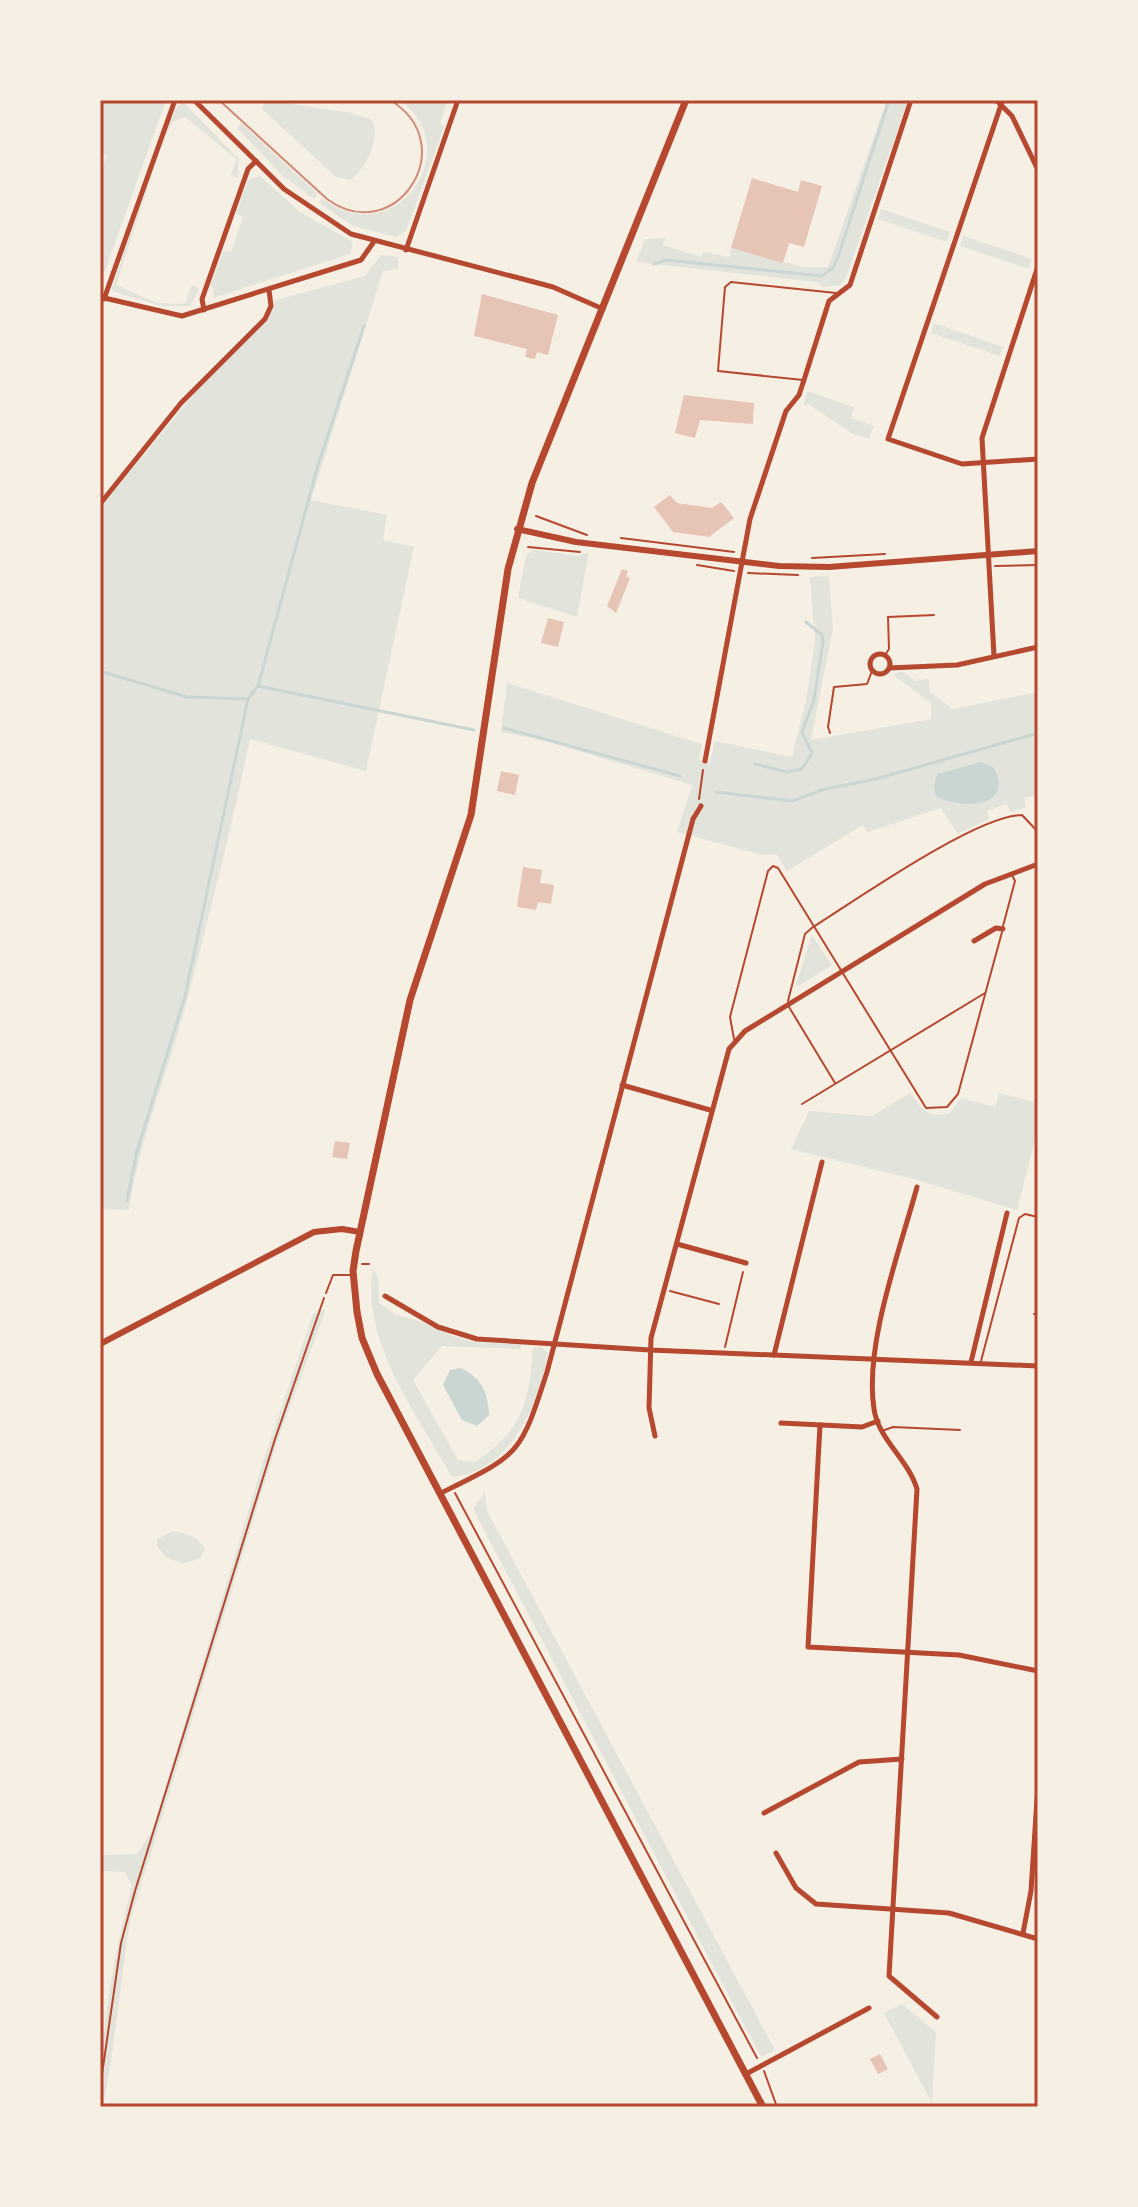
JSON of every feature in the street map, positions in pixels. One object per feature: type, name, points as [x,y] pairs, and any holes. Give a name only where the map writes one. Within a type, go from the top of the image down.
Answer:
[{"type":"main road","points":[[686,100],[604,310],[543,454],[517,529],[506,581],[471,815],[410,1000],[360,1232],[354,1275],[357,1312],[368,1355],[763,2107]]},
{"type":"street","points":[[175,100],[102,298],[182,316],[361,260],[373,243]]},
{"type":"street","points":[[194,100],[306,207],[332,225],[373,243],[553,287],[604,310]]},
{"type":"street","points":[[409,250],[458,100]]},
{"type":"street","points":[[705,761],[745,562],[750,519],[786,411],[799,395],[829,301],[850,285],[911,100]]},
{"type":"street","points":[[999,101],[1038,170]]},
{"type":"street","points":[[999,101],[888,439],[962,464],[1038,459]]},
{"type":"street","points":[[204,310],[202,299],[248,169],[256,161]]},
{"type":"street","points":[[994,656],[982,438],[1038,266]]},
{"type":"street","points":[[100,504],[181,403],[265,319],[271,306],[269,290]]},
{"type":"street","points":[[517,529],[576,542],[745,562],[829,567],[987,561],[1038,554]]},
{"type":"street","points":[[889,668],[885,655],[872,656],[872,671],[881,674],[889,668],[957,665],[1038,647]]},
{"type":"street","points":[[441,1493],[501,1464],[519,1446],[529,1427],[693,819],[701,806]]},
{"type":"street","points":[[655,1436],[649,1408],[650,1350],[710,1110],[726,1056],[735,1040],[985,884],[1038,864]]},
{"type":"street","points":[[974,941],[996,928],[1003,929]]},
{"type":"street","points":[[622,1085],[710,1110]]},
{"type":"street","points":[[774,1355],[822,1162]]},
{"type":"street","points":[[917,1187],[874,1360],[874,1409],[881,1431],[912,1473],[917,1489],[889,1976],[937,2017]]},
{"type":"street","points":[[971,1362],[1007,1213]]},
{"type":"street","points":[[100,1344],[314,1232],[342,1229],[360,1232]]},
{"type":"street","points":[[677,1244],[746,1263]]},
{"type":"street","points":[[385,1296],[457,1336],[650,1350],[1038,1366]]},
{"type":"street","points":[[781,1423],[862,1427],[878,1421]]},
{"type":"street","points":[[820,1425],[808,1647],[959,1655],[1038,1671]]},
{"type":"street","points":[[764,1813],[859,1762],[902,1759]]},
{"type":"street","points":[[1023,1933],[1031,1891],[1038,1784]]},
{"type":"street","points":[[776,1853],[796,1888],[816,1904],[949,1913],[1038,1939]]},
{"type":"street","points":[[745,2074],[869,2008]]},
{"type":"lane","points":[[804,380],[718,371],[725,287],[731,282],[836,293]]},
{"type":"lane","points":[[885,655],[889,649],[888,617],[934,615]]},
{"type":"lane","points":[[830,733],[828,727],[834,687],[867,684],[872,671]]},
{"type":"lane","points":[[835,1083],[787,1005],[805,934],[952,841],[998,820],[1022,815],[1038,832]]},
{"type":"lane","points":[[735,1040],[730,1017],[768,871],[773,866],[778,868],[926,1108],[947,1107],[958,1094],[986,993],[1015,881],[1011,872]]},
{"type":"lane","points":[[802,1104],[986,993]]},
{"type":"lane","points":[[981,1362],[1019,1218],[1025,1214],[1038,1217]]},
{"type":"lane","points":[[326,1293],[333,1275],[354,1275]]},
{"type":"lane","points":[[881,1431],[893,1427],[960,1430]]},
{"type":"path","points":[[536,516],[590,535]]},
{"type":"path","points":[[610,538],[746,554]]},
{"type":"path","points":[[808,558],[891,553]]},
{"type":"path","points":[[987,561],[1038,565]]},
{"type":"path","points":[[701,806],[698,797],[705,761]]},
{"type":"path","points":[[725,1348],[746,1263]]},
{"type":"path","points":[[664,1290],[719,1304]]},
{"type":"path","points":[[100,2088],[121,1943],[135,1891],[275,1439],[326,1293]]},
{"type":"path","points":[[453,1488],[761,2066],[777,2107]]},
{"type":"shaded area","points":[[100,100],[166,100],[100,285],[100,174],[107,155],[100,153]]},
{"type":"shaded area","points":[[266,100],[351,113],[372,120],[373,144],[361,169],[350,180],[336,177],[262,109]]},
{"type":"shaded area","points":[[400,100],[448,100],[440,123],[444,127],[406,231],[396,237],[353,226],[319,203],[322,198],[349,212],[374,214],[396,205],[414,189],[424,168],[427,144],[419,121]]},
{"type":"shaded area","points":[[887,100],[908,100],[846,278],[840,285],[822,287],[816,282],[636,262],[645,239],[665,238],[663,245],[702,257],[703,252],[729,257],[731,248],[803,267],[828,267]]},
{"type":"shaded area","points":[[183,102],[239,159],[238,178],[231,175],[236,159],[185,117],[173,122],[165,137],[175,109]]},
{"type":"shaded area","points":[[241,123],[318,194],[314,199],[283,176],[237,128]]},
{"type":"shaded area","points":[[163,141],[116,285],[157,303],[185,304],[192,285],[199,289],[190,306],[161,306],[114,292],[112,288]]},
{"type":"shaded area","points":[[260,176],[300,212],[353,242],[350,254],[213,298],[214,288],[210,286],[224,250],[231,252],[243,217],[236,214],[248,180]]},
{"type":"shaded area","points":[[881,209],[950,232],[947,242],[878,219]]},
{"type":"shaded area","points":[[963,236],[1032,259],[1029,269],[960,246]]},
{"type":"shaded area","points":[[381,255],[398,257],[398,269],[383,271],[311,500],[387,515],[383,540],[414,547],[366,771],[250,739],[182,1020],[140,1155],[129,1210],[100,1209],[100,508],[199,388],[265,322],[276,300],[365,276]]},
{"type":"shaded area","points":[[934,323],[1003,347],[1000,356],[931,333]]},
{"type":"shaded area","points":[[807,391],[854,407],[851,418],[874,426],[869,439],[853,434],[808,404],[804,406]]},
{"type":"shaded area","points":[[534,550],[578,556],[589,552],[577,617],[518,598],[526,555]]},
{"type":"shaded area","points":[[829,576],[833,629],[811,740],[931,719],[931,703],[893,675],[902,671],[916,681],[929,679],[930,692],[953,709],[1038,692],[1038,794],[1024,798],[1026,807],[1010,812],[1007,804],[987,811],[989,819],[958,834],[941,808],[868,832],[863,825],[787,871],[776,854],[763,855],[677,832],[692,785],[542,740],[501,732],[507,683],[702,744],[699,760],[710,762],[715,741],[792,757],[806,700],[815,641],[810,577]]},
{"type":"shaded area","points":[[981,762],[994,768],[999,781],[997,791],[991,798],[971,804],[936,796],[934,786],[937,774]]},
{"type":"shaded area","points":[[812,935],[832,965],[798,986],[796,984]]},
{"type":"shaded area","points":[[910,1093],[922,1108],[937,1115],[950,1113],[961,1098],[995,1107],[999,1093],[1038,1103],[1038,1128],[1017,1210],[917,1180],[791,1149],[809,1111],[872,1116]]},
{"type":"shaded area","points":[[373,1269],[378,1277],[379,1303],[396,1315],[475,1342],[521,1344],[521,1349],[442,1346],[413,1380],[458,1460],[475,1462],[504,1438],[526,1400],[533,1348],[542,1347],[548,1353],[538,1393],[529,1413],[519,1432],[491,1463],[452,1477],[409,1404],[384,1351],[371,1296]]},
{"type":"shaded area","points":[[326,1309],[278,1439],[130,1921],[107,2084],[103,2107],[100,2107],[102,2051],[109,1996],[132,1886],[125,1872],[100,1871],[100,1855],[137,1854],[152,1832],[264,1459],[313,1314]]},
{"type":"shaded area","points":[[460,1368],[479,1381],[485,1393],[489,1415],[477,1426],[462,1420],[443,1385],[450,1370]]},
{"type":"shaded area","points":[[485,1492],[487,1511],[775,2050],[761,2057],[473,1509]]},
{"type":"shaded area","points":[[172,1531],[195,1538],[205,1549],[200,1558],[183,1564],[166,1557],[157,1546],[157,1540]]},
{"type":"shaded area","points":[[902,2004],[936,2032],[932,2103],[884,2013]]},
{"type":"building","points":[[752,178],[798,192],[801,180],[822,186],[804,247],[789,243],[783,263],[731,248]]},
{"type":"building","points":[[482,294],[558,315],[548,355],[537,352],[535,359],[525,357],[527,349],[474,336]]},
{"type":"building","points":[[684,395],[754,403],[753,424],[700,420],[695,438],[675,433]]},
{"type":"building","points":[[670,495],[677,503],[712,508],[721,502],[734,518],[709,537],[673,532],[654,507]]},
{"type":"building","points":[[622,569],[628,571],[626,577],[630,578],[616,613],[607,606]]},
{"type":"building","points":[[548,618],[564,622],[558,647],[541,643]]},
{"type":"building","points":[[501,771],[519,775],[515,795],[497,791]]},
{"type":"building","points":[[523,867],[542,870],[540,883],[554,885],[551,904],[538,902],[536,910],[517,907]]},
{"type":"building","points":[[335,1141],[350,1143],[347,1159],[332,1157]]},
{"type":"building","points":[[880,2054],[888,2069],[878,2074],[870,2059]]},
{"type":"waterway","points":[[654,264],[666,260],[822,276],[833,268],[838,257],[889,100]]},
{"type":"waterway","points":[[258,686],[318,465],[364,326]]},
{"type":"waterway","points":[[755,764],[787,772],[802,769],[812,753],[802,732],[814,700],[823,641],[822,635],[806,622]]},
{"type":"waterway","points":[[100,671],[187,697],[248,699],[258,686],[474,730]]},
{"type":"waterway","points":[[127,1201],[137,1151],[185,996],[248,699]]},
{"type":"waterway","points":[[504,728],[680,776]]},
{"type":"waterway","points":[[716,792],[792,801],[825,789],[876,779],[1038,733]]},
{"type":"tram line","points":[[219,100],[327,199],[352,211],[376,211],[396,202],[412,185],[421,164],[421,141],[411,119],[390,100]]}]
